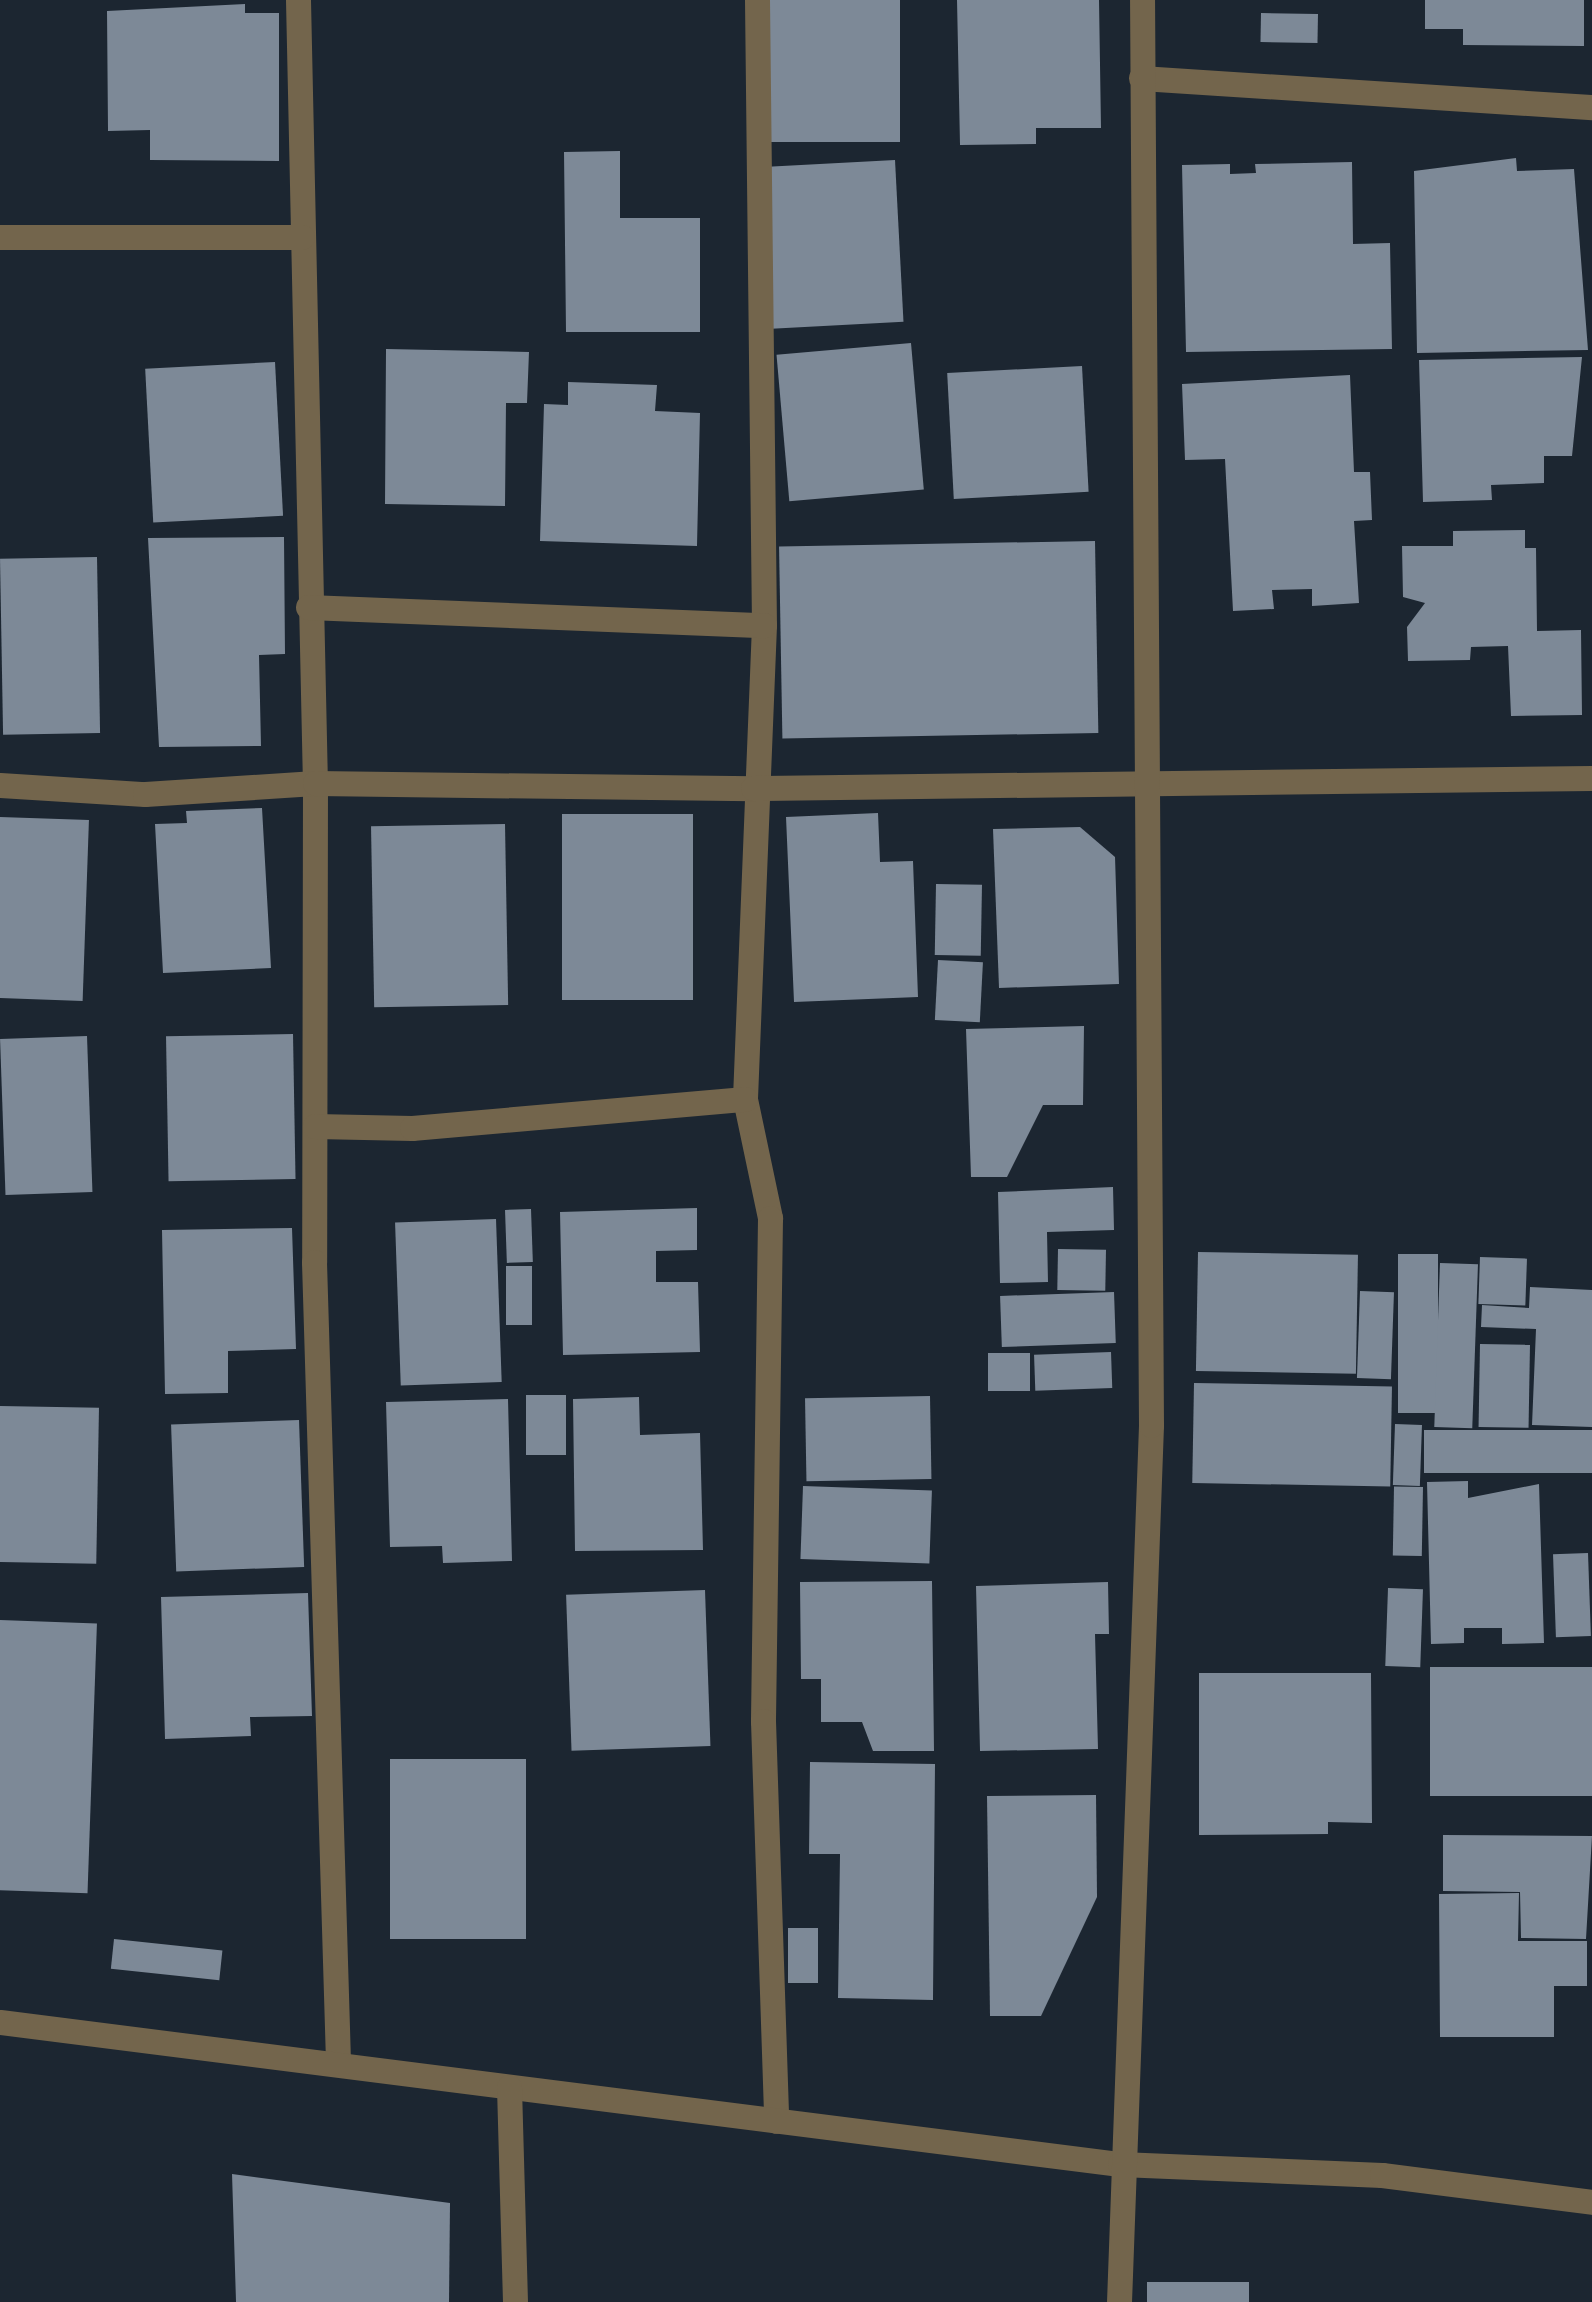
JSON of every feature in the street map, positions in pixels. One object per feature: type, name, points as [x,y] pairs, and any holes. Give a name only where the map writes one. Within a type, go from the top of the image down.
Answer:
[{"type":"street","points":[[298,0],[308,607],[315,782],[315,1126],[338,2061]]},
{"type":"street","points":[[757,0],[764,626],[753,788],[746,1099],[770,1218],[763,1721],[776,2121]]},
{"type":"street","points":[[1119,2302],[1120,2164],[1150,1426],[1142,782],[1142,0]]},
{"type":"street","points":[[1141,78],[1592,107]]},
{"type":"street","points":[[0,237],[302,236]]},
{"type":"street","points":[[308,607],[764,626]]},
{"type":"street","points":[[0,784],[144,794],[315,782],[753,788],[1592,778]]},
{"type":"street","points":[[315,1126],[412,1128],[746,1099]]},
{"type":"street","points":[[0,2022],[338,2061],[509,2088],[1120,2164],[1382,2174],[1592,2202]]},
{"type":"street","points":[[509,2088],[515,2302]]},
{"type":"building","points":[[762,0],[900,0],[900,142],[762,142]]},
{"type":"building","points":[[957,0],[1099,0],[1101,128],[1036,128],[1036,144],[960,145]]},
{"type":"building","points":[[1425,0],[1584,0],[1584,46],[1463,45],[1463,29],[1425,29]]},
{"type":"building","points":[[245,4],[245,13],[279,13],[279,161],[150,160],[150,130],[108,131],[107,11]]},
{"type":"building","points":[[1261,13],[1318,14],[1317,43],[1260,42]]},
{"type":"building","points":[[620,151],[620,218],[700,218],[700,332],[566,332],[564,152]]},
{"type":"building","points":[[1516,158],[1517,171],[1574,169],[1588,350],[1417,353],[1414,171]]},
{"type":"building","points":[[895,160],[903,322],[772,329],[763,167]]},
{"type":"building","points":[[1352,162],[1353,244],[1390,243],[1392,349],[1186,352],[1182,165],[1230,164],[1230,174],[1256,173],[1255,164]]},
{"type":"building","points":[[911,343],[924,489],[789,501],[777,355]]},
{"type":"building","points":[[386,349],[529,352],[527,403],[506,403],[505,506],[385,504]]},
{"type":"building","points":[[1582,357],[1572,456],[1544,456],[1544,483],[1491,485],[1492,500],[1423,502],[1419,360]]},
{"type":"building","points":[[275,362],[283,516],[153,523],[145,369]]},
{"type":"building","points":[[1082,366],[1089,492],[954,499],[947,373]]},
{"type":"building","points":[[1350,375],[1354,472],[1370,472],[1372,520],[1354,521],[1359,603],[1312,606],[1312,589],[1272,590],[1274,609],[1233,611],[1225,459],[1185,460],[1182,384]]},
{"type":"building","points":[[568,382],[657,385],[655,411],[700,413],[697,546],[540,541],[544,404],[568,405]]},
{"type":"building","points":[[1525,530],[1525,548],[1536,548],[1537,631],[1581,630],[1582,715],[1511,716],[1508,646],[1471,647],[1470,660],[1408,661],[1407,627],[1425,603],[1403,597],[1402,546],[1453,546],[1453,531]]},
{"type":"building","points":[[284,537],[285,654],[259,655],[261,746],[159,747],[148,538]]},
{"type":"building","points":[[1095,541],[1098,733],[782,738],[779,547]]},
{"type":"building","points":[[97,557],[100,733],[3,735],[0,559]]},
{"type":"building","points":[[262,808],[271,968],[163,973],[155,824],[187,823],[186,811]]},
{"type":"building","points":[[878,813],[880,862],[913,861],[918,997],[794,1002],[786,817]]},
{"type":"building","points":[[562,814],[693,814],[693,1000],[562,1000]]},
{"type":"building","points":[[0,817],[89,820],[83,1001],[0,998]]},
{"type":"building","points":[[505,824],[508,1005],[374,1007],[371,826]]},
{"type":"building","points":[[1080,827],[1115,857],[1119,984],[999,988],[993,829]]},
{"type":"building","points":[[936,884],[982,885],[981,956],[935,955]]},
{"type":"building","points":[[938,960],[983,962],[980,1022],[935,1020]]},
{"type":"building","points":[[1084,1026],[1083,1105],[1043,1105],[1007,1177],[971,1177],[966,1029]]},
{"type":"building","points":[[293,1034],[296,1179],[169,1181],[166,1036]]},
{"type":"building","points":[[87,1036],[92,1192],[5,1195],[0,1039]]},
{"type":"building","points":[[1113,1187],[1114,1230],[1047,1232],[1048,1282],[1000,1283],[998,1192]]},
{"type":"building","points":[[697,1208],[697,1250],[656,1251],[656,1282],[698,1282],[700,1352],[563,1355],[560,1212]]},
{"type":"building","points":[[531,1209],[533,1262],[507,1263],[505,1210]]},
{"type":"building","points":[[496,1219],[502,1382],[401,1385],[395,1223]]},
{"type":"building","points":[[292,1228],[296,1349],[228,1351],[228,1393],[165,1394],[162,1230]]},
{"type":"building","points":[[1058,1249],[1106,1250],[1105,1291],[1057,1290]]},
{"type":"building","points":[[1198,1252],[1358,1255],[1356,1374],[1196,1371]]},
{"type":"building","points":[[1398,1254],[1438,1254],[1438,1413],[1398,1413]]},
{"type":"building","points":[[1480,1257],[1527,1259],[1525,1306],[1478,1304]]},
{"type":"building","points":[[1440,1263],[1478,1264],[1472,1428],[1434,1427]]},
{"type":"building","points":[[506,1266],[532,1266],[532,1325],[506,1325]]},
{"type":"building","points":[[1530,1287],[1592,1290],[1592,1427],[1532,1425],[1536,1329],[1481,1327],[1482,1305],[1529,1308]]},
{"type":"building","points":[[1360,1291],[1394,1292],[1391,1379],[1357,1378]]},
{"type":"building","points":[[1114,1292],[1116,1343],[1002,1347],[1000,1296]]},
{"type":"building","points":[[1480,1344],[1530,1345],[1529,1428],[1479,1427]]},
{"type":"building","points":[[1111,1352],[1112,1388],[1035,1391],[1034,1355]]},
{"type":"building","points":[[988,1353],[1030,1353],[1030,1391],[988,1391]]},
{"type":"building","points":[[1194,1383],[1392,1386],[1390,1486],[1192,1483]]},
{"type":"building","points":[[526,1395],[566,1395],[566,1455],[526,1455]]},
{"type":"building","points":[[930,1396],[931,1479],[806,1481],[805,1398]]},
{"type":"building","points":[[639,1397],[640,1435],[700,1433],[703,1550],[575,1551],[573,1399]]},
{"type":"building","points":[[508,1399],[512,1561],[443,1563],[442,1546],[390,1547],[386,1402]]},
{"type":"building","points":[[0,1406],[99,1408],[96,1564],[0,1562]]},
{"type":"building","points":[[299,1420],[304,1567],[176,1571],[171,1424]]},
{"type":"building","points":[[1395,1424],[1422,1425],[1420,1486],[1393,1485]]},
{"type":"building","points":[[1424,1430],[1592,1430],[1592,1473],[1424,1473]]},
{"type":"building","points":[[1468,1481],[1468,1498],[1539,1484],[1544,1643],[1502,1644],[1502,1628],[1464,1628],[1464,1643],[1431,1644],[1427,1482]]},
{"type":"building","points":[[803,1486],[932,1491],[929,1563],[800,1559]]},
{"type":"building","points":[[1394,1486],[1423,1487],[1422,1556],[1393,1555]]},
{"type":"building","points":[[1588,1553],[1591,1636],[1556,1637],[1553,1554]]},
{"type":"building","points":[[932,1581],[934,1751],[873,1751],[862,1722],[821,1722],[821,1679],[801,1679],[800,1582]]},
{"type":"building","points":[[1108,1582],[1109,1634],[1095,1634],[1098,1749],[980,1751],[976,1586]]},
{"type":"building","points":[[1388,1588],[1423,1589],[1420,1667],[1385,1666]]},
{"type":"building","points":[[705,1590],[710,1746],[572,1751],[566,1595]]},
{"type":"building","points":[[308,1593],[312,1716],[250,1717],[251,1736],[165,1739],[161,1597]]},
{"type":"building","points":[[0,1620],[97,1623],[88,1893],[0,1890]]},
{"type":"building","points":[[1430,1667],[1592,1667],[1592,1796],[1430,1796]]},
{"type":"building","points":[[1199,1673],[1371,1673],[1372,1823],[1328,1822],[1328,1834],[1199,1835]]},
{"type":"building","points":[[390,1759],[526,1759],[526,1939],[390,1939]]},
{"type":"building","points":[[810,1762],[935,1764],[933,2000],[838,1998],[840,1854],[809,1854]]},
{"type":"building","points":[[1096,1795],[1097,1897],[1041,2016],[990,2016],[987,1796]]},
{"type":"building","points":[[1443,1835],[1592,1836],[1586,1939],[1521,1938],[1520,1892],[1443,1891]]},
{"type":"building","points":[[1519,1893],[1518,1941],[1587,1941],[1587,1986],[1554,1986],[1554,2037],[1440,2037],[1439,1894]]},
{"type":"building","points":[[788,1928],[818,1928],[818,1983],[788,1983]]},
{"type":"building","points":[[114,1939],[222,1950],[219,1980],[111,1969]]},
{"type":"building","points":[[232,2174],[450,2203],[449,2302],[236,2302]]},
{"type":"building","points":[[1147,2282],[1249,2282],[1249,2302],[1147,2302]]}]
